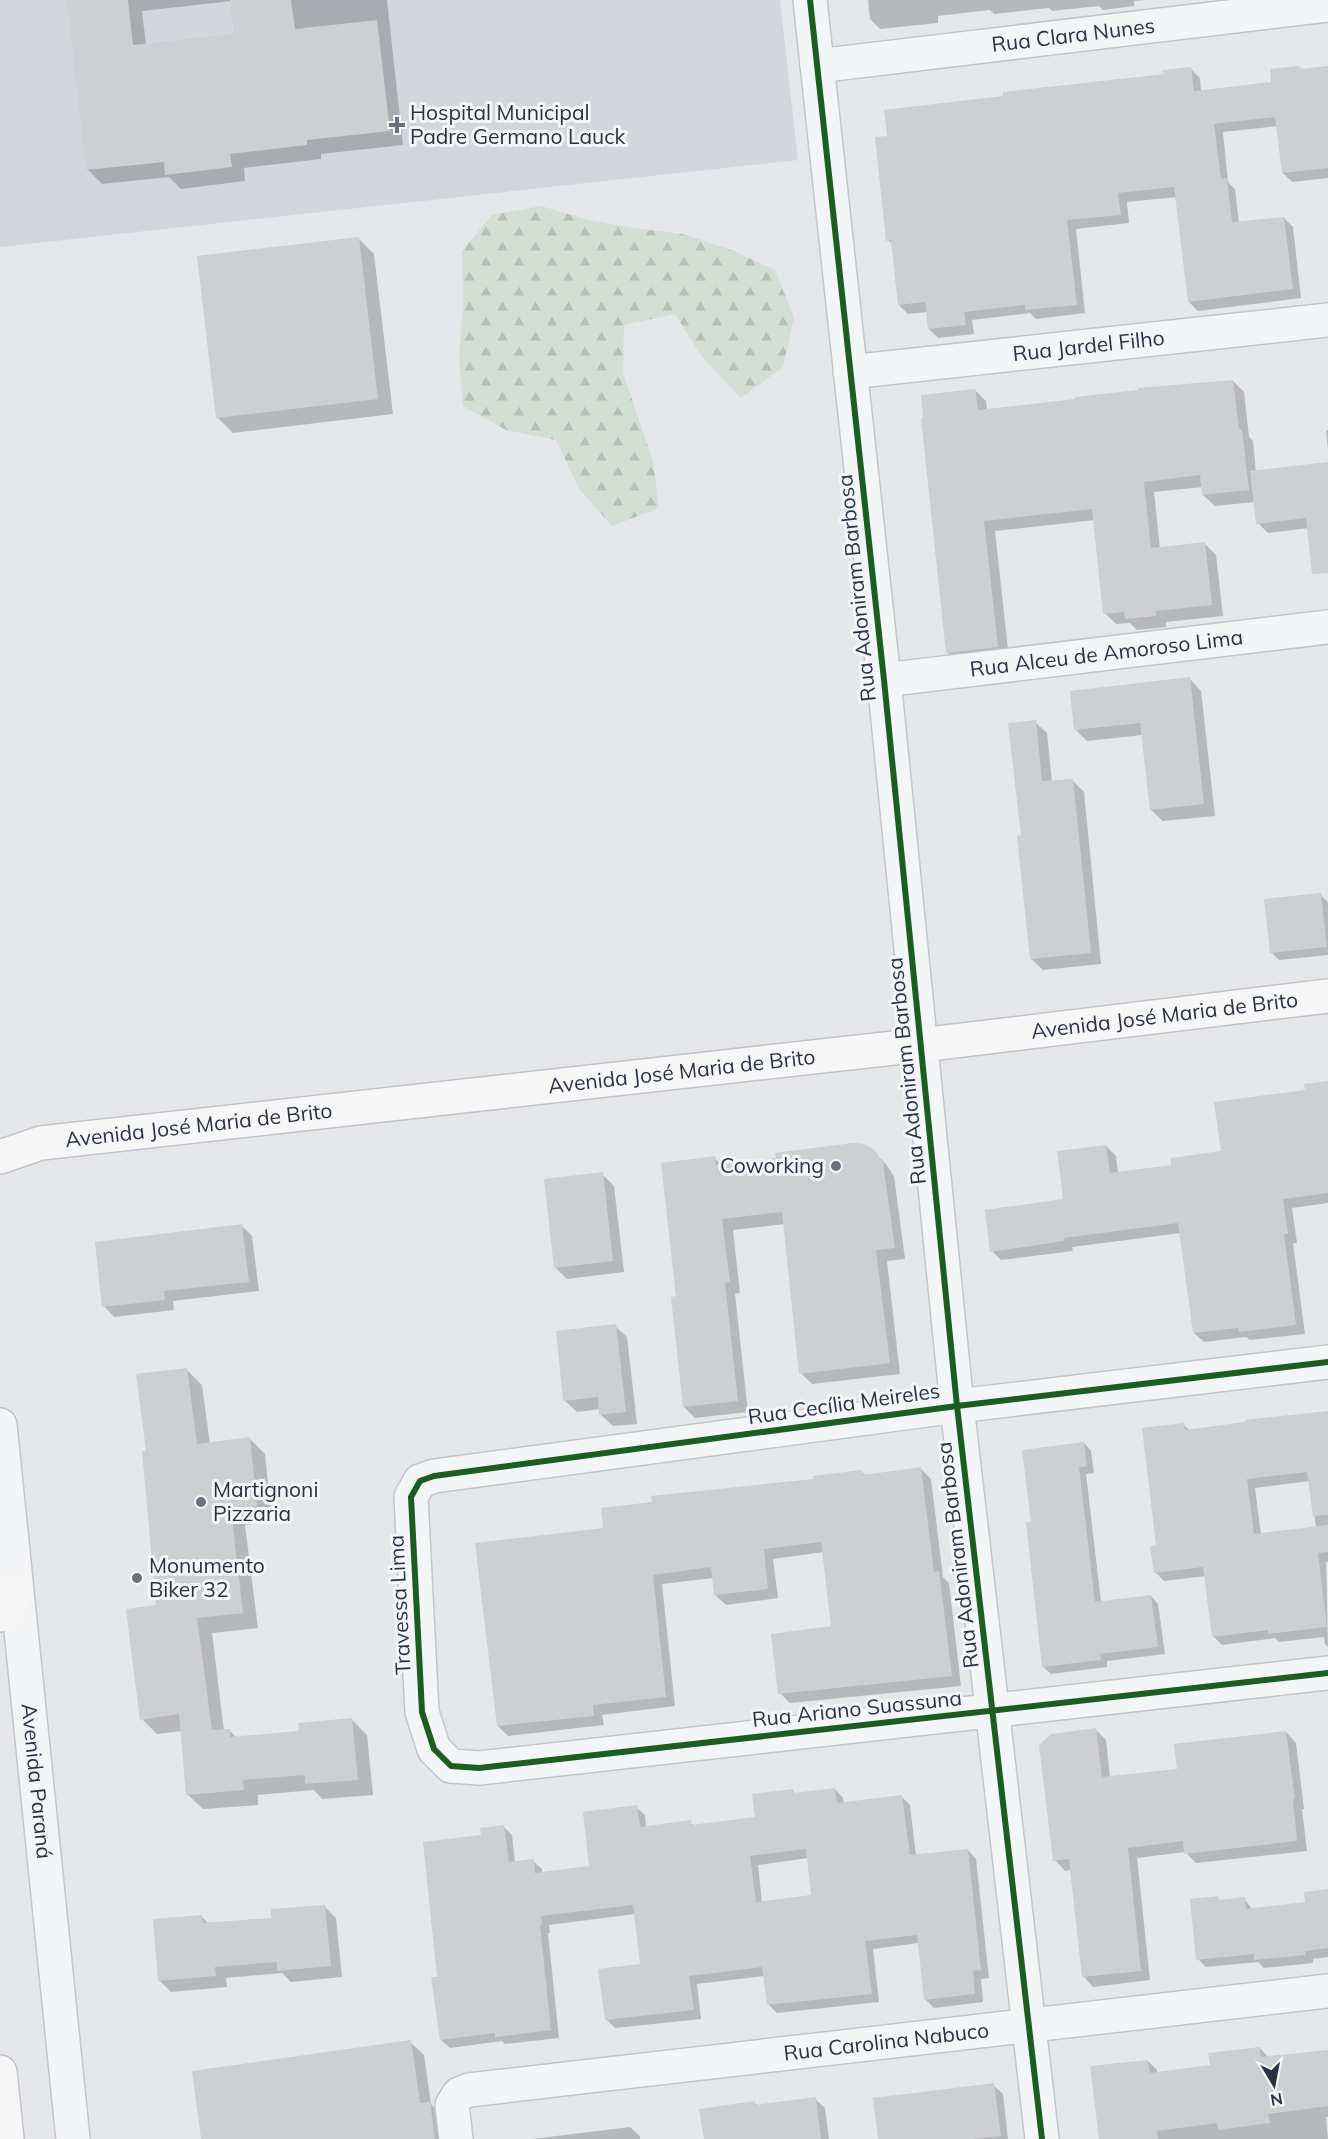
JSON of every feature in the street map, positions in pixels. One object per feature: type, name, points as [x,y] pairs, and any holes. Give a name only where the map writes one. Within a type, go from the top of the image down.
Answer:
[{"type":"main road","name":"Avenida José Maria de Brito","points":[[0,1138],[38,1143],[921,1045],[1328,996]]},
{"type":"main road","name":"Avenida José Maria de Brito","points":[[0,1157],[38,1143]]},
{"type":"main road","points":[[0,2072],[7,2139]]},
{"type":"street","name":"Rua Adoniram Barbosa","points":[[810,0],[884,680],[957,1406],[1042,2139]]},
{"type":"street","name":"Rua Clara Nunes","points":[[817,66],[1328,4]]},
{"type":"street","name":"Rua Jardel Filho","points":[[850,372],[1328,320]]},
{"type":"street","name":"Rua Alceu de Amoroso Lima","points":[[884,680],[1328,627]]},
{"type":"street","name":"Rua Cecília Meireles","points":[[411,1497],[420,1481],[434,1476],[957,1406],[1328,1362]]},
{"type":"street","name":"Avenida Paraná","points":[[0,1425],[8,1604],[73,2139]]},
{"type":"street","name":"Travessa Lima","points":[[411,1497],[422,1712]]},
{"type":"street","name":"Rua Ariano Suassuna","points":[[422,1712],[434,1749],[451,1766],[479,1768],[1328,1673]]},
{"type":"street","name":"Rua Carolina Nabuco","points":[[456,2139],[452,2105],[459,2094],[470,2090],[1328,1991]]},
{"type":"shaded area","name":"Hospital Municipal Padre Germano Lauck","points":[[0,0],[780,0],[798,160],[0,247]]},
{"type":"green space","points":[[541,206],[589,220],[683,234],[734,251],[775,270],[794,317],[783,367],[741,398],[702,357],[675,314],[624,325],[623,373],[653,461],[659,508],[612,526],[579,489],[556,440],[506,430],[463,406],[459,357],[463,306],[462,251],[492,215]]},
{"type":"building","points":[[67,0],[128,0],[133,45],[234,34],[230,0],[291,0],[295,29],[377,20],[390,131],[307,140],[307,145],[230,154],[232,167],[165,175],[164,162],[86,170]]},
{"type":"building","points":[[1298,66],[1302,69],[1328,66],[1328,168],[1282,173],[1275,117],[1214,124],[1221,179],[1227,178],[1232,222],[1284,217],[1293,289],[1188,302],[1174,187],[1118,193],[1121,215],[1067,220],[1077,305],[1025,310],[1025,305],[964,312],[966,325],[928,329],[925,302],[898,305],[891,240],[886,241],[875,137],[887,136],[884,110],[1003,96],[1003,92],[1164,74],[1163,70],[1191,67],[1194,91],[1271,82],[1270,69]]},
{"type":"building","points":[[359,237],[378,399],[216,418],[197,256]]},
{"type":"building","points":[[1233,380],[1239,429],[1242,429],[1249,490],[1202,495],[1200,475],[1144,482],[1151,548],[1205,542],[1212,605],[1156,611],[1156,616],[1125,619],[1124,612],[1103,614],[1092,509],[984,521],[998,647],[946,653],[921,418],[923,417],[921,395],[975,389],[978,410],[1075,399],[1075,397],[1138,390],[1138,388]]},
{"type":"building","points":[[1328,462],[1328,573],[1312,574],[1306,518],[1256,524],[1250,471]]},
{"type":"building","points":[[1190,677],[1204,804],[1150,810],[1140,723],[1074,730],[1070,691]]},
{"type":"building","points":[[1036,720],[1042,781],[1073,779],[1091,953],[1030,959],[1017,836],[1021,835],[1008,723]]},
{"type":"building","points":[[1321,893],[1327,947],[1270,953],[1264,899]]},
{"type":"building","points":[[1328,1081],[1328,1193],[1283,1199],[1288,1234],[1284,1234],[1296,1325],[1239,1332],[1238,1328],[1193,1333],[1178,1223],[1064,1238],[1064,1241],[990,1252],[985,1210],[1063,1199],[1057,1151],[1106,1145],[1110,1173],[1171,1165],[1171,1158],[1221,1151],[1214,1102],[1305,1090],[1304,1084]]},
{"type":"building","points":[[853,1143],[864,1144],[875,1150],[883,1163],[895,1248],[876,1250],[890,1363],[799,1374],[782,1212],[722,1219],[730,1282],[725,1283],[738,1401],[683,1407],[671,1297],[676,1296],[661,1163],[715,1156],[716,1165],[776,1158],[775,1153]]},
{"type":"building","points":[[603,1172],[613,1261],[554,1268],[544,1179]]},
{"type":"building","points":[[242,1224],[249,1282],[164,1291],[165,1300],[102,1307],[95,1242]]},
{"type":"building","points":[[616,1324],[626,1412],[599,1415],[598,1397],[563,1401],[556,1331]]},
{"type":"building","points":[[187,1368],[197,1444],[250,1437],[257,1506],[231,1510],[243,1613],[197,1618],[212,1730],[230,1729],[230,1737],[299,1731],[298,1723],[352,1718],[358,1780],[305,1784],[305,1775],[243,1780],[244,1790],[186,1795],[179,1714],[140,1720],[126,1609],[156,1605],[142,1451],[146,1451],[136,1374]]},
{"type":"building","points":[[1328,1411],[1328,1515],[1313,1516],[1307,1472],[1247,1479],[1254,1534],[1328,1525],[1328,1552],[1318,1553],[1327,1627],[1268,1634],[1268,1630],[1212,1637],[1203,1567],[1154,1573],[1150,1546],[1156,1545],[1142,1428],[1184,1423],[1185,1430],[1245,1422],[1245,1420]]},
{"type":"building","points":[[1084,1442],[1087,1466],[1079,1467],[1095,1602],[1151,1595],[1158,1647],[1100,1654],[1101,1660],[1042,1667],[1026,1522],[1031,1522],[1022,1450]]},
{"type":"building","points":[[921,1467],[934,1572],[939,1571],[952,1676],[778,1694],[771,1634],[831,1626],[821,1542],[764,1549],[768,1589],[714,1595],[711,1567],[653,1575],[666,1697],[593,1705],[594,1716],[497,1726],[475,1543],[603,1528],[601,1508],[652,1502],[651,1496],[813,1479],[813,1476],[862,1470],[863,1475]]},
{"type":"building","points":[[1096,1728],[1102,1777],[1177,1769],[1174,1744],[1286,1731],[1295,1799],[1293,1799],[1297,1841],[1184,1854],[1183,1841],[1128,1848],[1141,1971],[1082,1977],[1069,1859],[1053,1861],[1039,1745],[1051,1734]]},
{"type":"building","points":[[835,1788],[837,1803],[902,1795],[910,1855],[968,1849],[981,1970],[973,1971],[975,1994],[924,2000],[917,1935],[865,1941],[872,1994],[767,2005],[762,1967],[689,1976],[694,2010],[605,2020],[598,1969],[640,1964],[633,1905],[541,1916],[551,2030],[495,2037],[495,2033],[440,2040],[431,1977],[437,1977],[423,1842],[481,1835],[480,1828],[504,1825],[509,1862],[534,1859],[535,1873],[589,1866],[583,1812],[637,1805],[640,1827],[691,1820],[691,1825],[755,1817],[752,1794],[793,1789],[794,1793]],"holes":[[[806,1849],[811,1895],[756,1902],[750,1856]]]},
{"type":"building","points":[[1328,1889],[1328,1948],[1305,1951],[1306,1955],[1254,1960],[1254,1954],[1196,1960],[1190,1899],[1218,1896],[1219,1900],[1245,1897],[1246,1909],[1305,1902],[1304,1892]]},
{"type":"building","points":[[325,1905],[331,1966],[277,1971],[277,1962],[215,1967],[216,1976],[158,1981],[153,1919],[202,1915],[203,1923],[271,1918],[271,1909]]},
{"type":"building","points":[[411,2040],[420,2103],[430,2102],[435,2139],[201,2139],[192,2071]]},
{"type":"building","points":[[1260,2047],[1261,2057],[1328,2050],[1328,2106],[1268,2114],[1270,2123],[1218,2130],[1217,2123],[1157,2131],[1158,2139],[1099,2139],[1090,2066],[1148,2060],[1150,2073],[1210,2065],[1208,2053]]},
{"type":"building","points":[[994,2083],[1001,2136],[974,2139],[878,2139],[873,2098]]},
{"type":"building","points":[[816,2097],[821,2139],[704,2139],[699,2109],[755,2101],[755,2105]]},
{"type":"cycle path","points":[[810,0],[884,680],[957,1406],[1042,2139]]},
{"type":"cycle path","points":[[1328,1362],[957,1406],[434,1476],[420,1481],[411,1497],[422,1712],[434,1749],[451,1766],[479,1768],[1328,1673]]},
{"type":"place","name":"Hospital Municipal Padre Germano Lauck","points":[[397,125]]},
{"type":"place","name":"Coworking","points":[[836,1166]]},
{"type":"place","name":"Martignoni Pizzaria","points":[[201,1502]]},
{"type":"place","name":"Monumento Biker 32","points":[[137,1578]]}]
